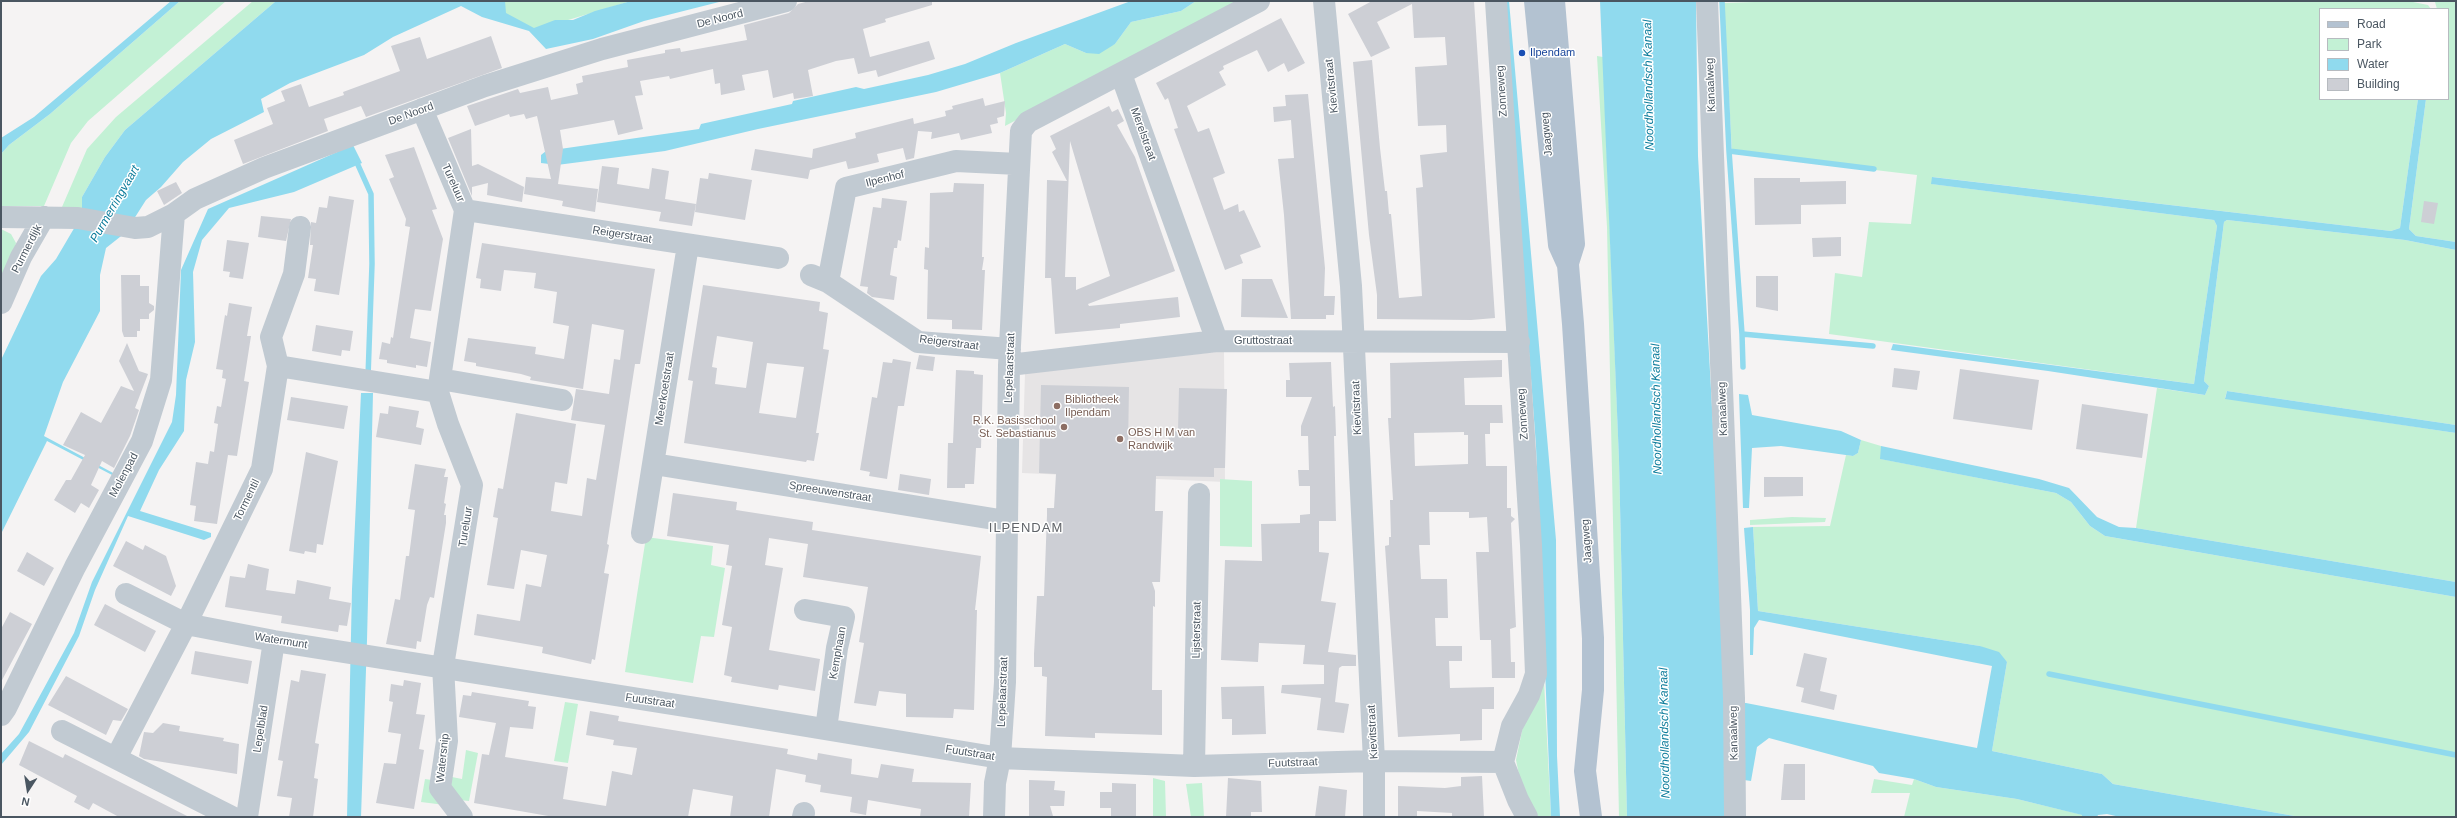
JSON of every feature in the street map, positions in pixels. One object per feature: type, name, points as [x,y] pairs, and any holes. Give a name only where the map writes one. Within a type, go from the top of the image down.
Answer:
[{"type":"main road","name":"Jaagweg","points":[[1535,1],[1559,245],[1568,265]]},
{"type":"main road","name":"Jaagweg","points":[[1554,1],[1574,244],[1568,265],[1593,638],[1593,690],[1585,771],[1591,817]]},
{"type":"street","name":"De Noord","points":[[1,217],[78,218],[135,228],[148,227],[174,214],[195,199],[264,168],[485,86],[602,49],[786,1]]},
{"type":"street","points":[[1121,74],[1259,1]]},
{"type":"street","name":"Kievitstraat","points":[[1324,1],[1339,142],[1355,341],[1362,537],[1374,761],[1374,817]]},
{"type":"street","name":"Zonneweg","points":[[1496,1],[1531,545],[1536,674],[1534,684],[1512,726],[1503,762]]},
{"type":"street","name":"Kanaalweg","points":[[1707,1],[1734,698],[1735,817]]},
{"type":"street","name":"Lepelaarstraat","points":[[994,817],[995,783],[1000,758],[1005,682],[1006,521],[1010,357],[1020,136],[1028,122],[1121,74]]},
{"type":"street","name":"Merelstraat","points":[[1121,74],[1217,341]]},
{"type":"street","name":"Tureluur","points":[[422,110],[465,210],[439,385],[448,424],[472,485],[443,666]]},
{"type":"street","name":"Ilpenhof","points":[[820,278],[846,188],[956,161],[1018,164]]},
{"type":"street","name":"Reigerstraat","points":[[465,210],[778,258]]},
{"type":"street","name":"Molenpad","points":[[1,715],[6,708],[75,567],[142,441],[161,380],[174,214]]},
{"type":"street","name":"Purmerdijk","points":[[1,303],[21,257],[44,217]]},
{"type":"street","name":"Tormentil","points":[[186,624],[262,469],[278,366],[271,337],[294,274],[300,227]]},
{"type":"street","name":"Meerkoetstraat","points":[[642,533],[688,245]]},
{"type":"street","name":"Reigerstraat","points":[[820,278],[918,342],[1010,357]]},
{"type":"street","name":"Gruttostraat","points":[[1010,357],[1217,341],[1518,342]]},
{"type":"street","points":[[278,366],[368,380],[439,385],[562,400]]},
{"type":"street","name":"Spreeuwenstraat","points":[[654,464],[1006,521]]},
{"type":"street","name":"Lijsterstraat","points":[[1194,766],[1199,494]]},
{"type":"street","name":"Watermunt","points":[[126,594],[186,624],[274,641],[443,666]]},
{"type":"street","name":"Kemphaan","points":[[805,610],[844,617],[837,648],[826,729]]},
{"type":"street","points":[[116,758],[186,624]]},
{"type":"street","name":"Lepelblad","points":[[247,817],[274,641]]},
{"type":"street","name":"Fuutstraat","points":[[443,666],[1000,758],[1194,766],[1374,761],[1503,762]]},
{"type":"street","name":"Watersnip","points":[[443,666],[447,741],[440,788],[462,817]]},
{"type":"street","points":[[62,730],[232,817]]},
{"type":"street","points":[[1503,762],[1518,800],[1527,817]]},
{"type":"shaded area","points":[[1224,351],[1225,482],[1022,473],[1025,373]]},
{"type":"green space","points":[[180,1],[226,1],[88,121],[71,143],[44,206],[1,206],[1,154],[9,145],[50,114]]},
{"type":"green space","points":[[253,1],[276,1],[125,130],[105,157],[82,197],[82,212],[62,207],[87,149],[116,117]]},
{"type":"green space","points":[[499,1],[631,1],[535,30],[501,15]]},
{"type":"green space","points":[[1196,1],[1242,1],[1005,126],[1006,113],[1000,73],[1065,44],[1086,53],[1115,44],[1131,22],[1181,11]]},
{"type":"green space","points":[[1785,1],[2408,1],[2428,5],[2430,8],[2319,8],[2319,100],[2418,100],[2400,228],[2391,231],[1933,177],[1932,184],[2214,220],[2217,226],[2194,384],[1829,334],[1835,273],[1862,277],[1869,222],[1911,224],[1917,175],[1732,153],[1724,3]]},
{"type":"green space","points":[[2432,1],[2456,1],[2456,242],[2416,236],[2409,229],[2426,100],[2449,100],[2449,8],[2437,8],[2435,2]]},
{"type":"green space","points":[[1597,56],[1603,57],[1619,460],[1627,817],[1619,817],[1607,227]]},
{"type":"green space","points":[[2227,220],[2405,240],[2456,250],[2456,425],[2227,391],[2225,398],[2456,433],[2456,582],[2136,528],[2157,388],[2205,395],[2209,386],[2204,381],[2224,222]]},
{"type":"green space","points":[[1,229],[11,234],[16,243],[13,258],[1,284]]},
{"type":"green space","points":[[1861,440],[1881,446],[1881,459],[2056,493],[2071,502],[2090,526],[2105,536],[2456,597],[2456,817],[2300,817],[2113,784],[2102,774],[1992,751],[2007,662],[1980,646],[1758,611],[1753,527],[1830,526],[1846,455],[1853,456],[1858,453]]},
{"type":"green space","points":[[1220,479],[1252,481],[1252,547],[1220,546]]},
{"type":"green space","points":[[1792,517],[1826,518],[1825,522],[1750,525],[1750,520]]},
{"type":"green space","points":[[646,537],[713,546],[711,565],[725,568],[714,637],[701,636],[693,683],[625,672]]},
{"type":"green space","points":[[1544,680],[1551,817],[1538,817],[1520,780],[1516,760],[1523,726]]},
{"type":"green space","points":[[565,702],[578,704],[568,763],[554,761]]},
{"type":"green space","points":[[466,750],[478,753],[469,801],[459,800],[450,792],[452,777],[462,779]]},
{"type":"green space","points":[[1153,778],[1165,781],[1166,817],[1153,817]]},
{"type":"green space","points":[[425,779],[432,780],[445,805],[421,802]]},
{"type":"green space","points":[[1874,779],[1912,785],[1914,779],[1936,787],[2017,799],[2083,815],[2082,817],[1904,817],[1910,793],[1871,793]]},
{"type":"green space","points":[[1202,783],[1204,817],[1191,817],[1186,784]]},
{"type":"water","points":[[171,1],[180,1],[50,114],[9,145],[1,154],[1,138],[34,117]]},
{"type":"water","name":"Purmerringvaart","points":[[276,1],[505,1],[506,13],[534,28],[555,20],[573,20],[595,11],[631,1],[723,1],[644,21],[593,39],[546,49],[529,31],[482,17],[461,6],[393,37],[364,55],[290,83],[261,99],[264,112],[211,139],[183,162],[161,187],[146,200],[125,233],[106,248],[100,275],[100,311],[63,382],[44,436],[115,474],[114,476],[47,441],[1,534],[1,360],[41,276],[56,259],[76,225],[82,212],[82,197],[105,157],[125,130]]},
{"type":"water","points":[[1131,1],[1196,1],[1181,11],[1131,22],[1115,44],[1099,54],[1086,53],[1065,44],[1000,73],[936,92],[758,129],[665,151],[557,165],[541,163],[541,155],[546,151],[699,129],[701,124],[792,104],[793,101],[856,87],[864,89],[928,75],[965,64],[1016,43]]},
{"type":"water","points":[[1503,1],[1509,1],[1556,540],[1557,756],[1560,817],[1551,817],[1536,446]]},
{"type":"water","name":"Noordhollandsch Kanaal","points":[[1600,1],[1696,1],[1698,156],[1722,587],[1725,703],[1746,703],[1977,748],[1992,666],[1759,620],[1754,628],[1753,655],[1750,655],[1750,610],[1744,528],[1753,527],[1758,611],[1980,646],[1999,652],[2007,662],[1992,751],[2102,774],[2113,784],[2300,817],[2120,817],[2107,814],[2098,815],[2097,817],[2082,817],[2082,815],[2017,799],[1936,787],[1914,779],[1879,773],[1873,766],[1769,738],[1757,747],[1751,781],[1744,780],[1745,714],[1725,817],[1627,817],[1619,460]]},
{"type":"water","points":[[2418,100],[2426,100],[2409,229],[2416,236],[2456,242],[2456,250],[2405,240],[2227,220],[2224,222],[2204,381],[2209,386],[2205,395],[2048,371],[1891,350],[1893,344],[2194,384],[2217,226],[2214,220],[1931,184],[1932,177],[2391,231],[2400,228]]},
{"type":"water","points":[[353,145],[362,163],[294,192],[229,208],[202,240],[193,272],[195,342],[186,380],[184,431],[159,470],[140,511],[211,533],[211,537],[204,540],[128,516],[95,590],[79,636],[29,732],[1,765],[1,754],[19,734],[74,633],[92,582],[172,422],[176,395],[181,270],[208,209]]},
{"type":"water","points":[[2227,391],[2456,425],[2456,433],[2225,399]]},
{"type":"water","points":[[361,393],[373,393],[367,640],[361,817],[347,817],[352,589]]},
{"type":"water","points":[[1739,394],[1748,395],[1752,415],[1841,431],[1861,440],[1858,453],[1853,456],[1781,446],[1752,448],[1749,508],[1743,508]]},
{"type":"water","points":[[1881,446],[2039,479],[2069,488],[2097,517],[2119,527],[2136,528],[2456,582],[2456,597],[2105,536],[2090,526],[2071,502],[2056,493],[1880,459]]},
{"type":"building","points":[[809,1],[932,1],[932,5],[885,19],[886,22],[863,29],[870,57],[929,41],[935,59],[878,77],[876,70],[858,74],[854,58],[836,61],[808,70],[813,96],[794,99],[793,93],[773,98],[768,70],[742,75],[745,90],[721,95],[720,83],[715,84],[713,69],[670,79],[669,76],[640,81],[643,95],[635,96],[643,129],[618,135],[614,120],[560,130],[563,149],[558,184],[598,189],[595,212],[562,206],[563,201],[524,194],[526,177],[551,179],[537,116],[526,119],[524,114],[510,117],[509,114],[475,126],[467,106],[518,89],[520,93],[548,87],[551,100],[578,94],[576,84],[583,82],[582,76],[628,67],[627,60],[665,53],[665,50],[680,48],[681,52],[747,40],[744,25],[789,13],[798,4]]},
{"type":"building","points":[[1372,1],[1474,1],[1495,318],[1471,320],[1377,319],[1377,295],[1369,235],[1353,62],[1372,60],[1380,148],[1385,191],[1387,191],[1389,214],[1391,214],[1399,298],[1422,296],[1416,188],[1423,187],[1420,155],[1447,152],[1446,125],[1418,126],[1415,67],[1447,65],[1445,37],[1414,38],[1412,4],[1377,22],[1390,48],[1371,57],[1348,14]]},
{"type":"building","points":[[1281,18],[1305,63],[1288,72],[1284,63],[1268,72],[1257,50],[1223,66],[1224,69],[1219,72],[1226,85],[1187,106],[1198,132],[1209,128],[1219,156],[1225,173],[1213,178],[1224,210],[1238,204],[1239,212],[1244,210],[1261,247],[1240,255],[1243,263],[1225,270],[1174,129],[1178,128],[1168,98],[1165,100],[1156,83]]},
{"type":"building","points":[[491,36],[502,68],[366,117],[361,106],[324,119],[328,131],[243,164],[234,140],[273,124],[267,108],[285,101],[281,91],[301,84],[309,107],[344,95],[343,92],[400,71],[391,46],[420,37],[427,59]]},
{"type":"building","points":[[1308,94],[1325,268],[1324,296],[1335,296],[1334,315],[1326,315],[1326,319],[1291,319],[1284,215],[1278,159],[1294,158],[1291,120],[1274,122],[1273,107],[1286,106],[1285,95]]},
{"type":"building","points":[[983,98],[985,106],[1005,101],[1004,116],[997,118],[998,123],[990,125],[992,133],[961,140],[959,133],[931,139],[932,132],[918,131],[914,158],[906,160],[903,148],[877,154],[879,162],[854,168],[848,169],[846,161],[810,170],[808,179],[751,170],[755,149],[812,158],[813,149],[856,138],[855,133],[913,118],[914,124],[946,116],[945,111],[953,109],[952,106]]},
{"type":"building","points":[[1109,106],[1112,112],[1118,109],[1124,121],[1117,125],[1135,157],[1175,271],[1088,304],[1089,306],[1178,297],[1180,317],[1120,324],[1120,328],[1055,334],[1051,278],[1045,278],[1047,180],[1067,181],[1052,152],[1056,149],[1050,136]],"holes":[[[1070,141],[1110,276],[1076,290],[1076,277],[1065,277]]]},
{"type":"building","points":[[471,129],[472,166],[478,164],[524,187],[522,202],[487,195],[488,183],[472,187],[472,196],[448,138]]},
{"type":"building","points":[[414,147],[437,209],[432,210],[443,239],[431,311],[415,309],[410,338],[431,342],[427,367],[416,365],[416,368],[387,363],[387,360],[379,359],[382,342],[390,344],[391,337],[393,338],[410,227],[405,226],[406,219],[389,179],[394,177],[385,155]]},
{"type":"building","points":[[602,166],[619,168],[617,184],[649,189],[652,168],[669,171],[665,199],[696,204],[692,226],[659,221],[661,212],[597,202]]},
{"type":"building","points":[[709,173],[752,180],[745,220],[695,212],[700,178],[708,179]]},
{"type":"building","points":[[1754,178],[1800,178],[1800,182],[1846,181],[1846,204],[1801,205],[1801,224],[1755,225]]},
{"type":"building","points":[[176,182],[182,193],[164,205],[157,191]]},
{"type":"building","points":[[954,183],[984,184],[982,257],[984,257],[982,270],[985,270],[982,330],[952,329],[952,320],[927,319],[928,270],[924,269],[925,247],[929,248],[930,193],[953,192]]},
{"type":"building","points":[[329,196],[354,200],[339,295],[314,291],[316,279],[308,278],[313,245],[310,245],[311,222],[316,223],[319,207],[327,208]]},
{"type":"building","points":[[882,198],[907,201],[901,241],[898,240],[897,248],[894,248],[890,275],[897,277],[894,300],[872,297],[867,293],[868,287],[860,286],[873,207],[881,208]]},
{"type":"building","points":[[2424,201],[2438,203],[2434,224],[2421,222]]},
{"type":"building","points":[[261,216],[291,219],[286,241],[258,237]]},
{"type":"building","points":[[1841,237],[1841,256],[1813,257],[1812,238]]},
{"type":"building","points":[[227,240],[249,243],[243,279],[229,277],[230,272],[223,271]]},
{"type":"building","points":[[482,243],[655,269],[640,364],[635,364],[607,544],[609,545],[604,573],[609,574],[595,660],[592,659],[591,664],[542,653],[543,647],[474,635],[477,614],[520,621],[526,584],[541,587],[547,555],[521,550],[514,589],[487,585],[498,518],[493,517],[498,488],[503,489],[516,413],[576,424],[567,484],[555,482],[551,511],[582,516],[587,478],[596,480],[605,425],[571,420],[576,389],[609,394],[614,359],[620,360],[624,330],[592,324],[583,389],[530,380],[531,377],[521,374],[476,366],[476,363],[464,361],[468,338],[536,347],[535,354],[564,359],[569,326],[553,323],[557,292],[534,288],[536,273],[504,270],[501,291],[480,288],[481,279],[476,278]]},
{"type":"building","points":[[121,275],[140,275],[140,286],[149,286],[149,303],[154,306],[154,310],[149,314],[149,319],[140,319],[140,331],[137,331],[137,337],[124,337],[122,331]]},
{"type":"building","points":[[1756,276],[1778,276],[1778,311],[1756,307]]},
{"type":"building","points":[[1242,279],[1272,279],[1288,318],[1241,317]]},
{"type":"building","points":[[703,285],[820,302],[819,311],[828,313],[823,349],[829,350],[816,433],[819,433],[814,461],[807,460],[806,462],[684,443],[693,381],[688,380]],"holes":[[[717,336],[753,342],[746,388],[715,384],[717,368],[712,367]],[[767,363],[804,367],[796,418],[759,413]]]},
{"type":"building","points":[[229,303],[252,307],[247,336],[251,336],[244,381],[249,382],[237,456],[228,455],[217,524],[194,521],[196,506],[190,505],[196,462],[208,464],[210,451],[214,452],[218,424],[214,423],[217,406],[221,407],[226,379],[222,378],[223,370],[216,369],[225,315],[227,316]]},
{"type":"building","points":[[316,325],[353,331],[350,351],[342,350],[341,356],[312,351]]},
{"type":"building","points":[[127,343],[139,371],[148,374],[135,408],[139,410],[130,436],[114,468],[102,461],[91,485],[99,490],[89,508],[81,503],[75,513],[54,500],[66,480],[71,480],[85,455],[63,445],[81,412],[101,423],[121,386],[134,391],[119,361]]},
{"type":"building","points":[[919,355],[935,357],[933,371],[916,369]]},
{"type":"building","points":[[893,359],[911,362],[904,406],[898,406],[887,479],[869,476],[870,472],[860,470],[872,397],[877,398],[883,362],[892,363]]},
{"type":"building","points":[[1502,360],[1502,377],[1464,378],[1465,405],[1502,405],[1503,423],[1490,423],[1490,434],[1485,434],[1486,466],[1507,466],[1507,508],[1511,508],[1511,516],[1515,519],[1511,523],[1516,627],[1510,629],[1511,662],[1515,662],[1515,678],[1492,678],[1491,640],[1480,640],[1476,552],[1489,552],[1487,517],[1469,518],[1469,512],[1429,512],[1430,545],[1419,545],[1421,579],[1447,579],[1448,618],[1435,618],[1436,646],[1462,646],[1462,661],[1449,661],[1450,688],[1494,687],[1494,709],[1482,709],[1482,740],[1460,741],[1460,734],[1398,737],[1385,546],[1389,545],[1389,537],[1391,537],[1390,500],[1393,500],[1388,418],[1391,418],[1390,363]],"holes":[[[1464,432],[1464,435],[1468,435],[1468,464],[1415,466],[1414,433]]]},
{"type":"building","points":[[1331,362],[1336,436],[1334,436],[1336,521],[1319,521],[1319,552],[1329,553],[1321,601],[1336,603],[1328,652],[1356,655],[1356,666],[1342,666],[1339,668],[1335,702],[1349,704],[1344,733],[1317,730],[1321,698],[1281,693],[1282,685],[1324,684],[1324,665],[1303,664],[1305,645],[1259,643],[1258,662],[1221,660],[1225,560],[1262,561],[1261,524],[1300,523],[1300,515],[1310,514],[1310,486],[1299,486],[1298,470],[1309,470],[1308,436],[1301,436],[1301,426],[1312,397],[1286,397],[1286,380],[1290,380],[1289,363]]},
{"type":"building","points":[[1894,368],[1920,371],[1917,390],[1892,387]]},
{"type":"building","points":[[1960,369],[2039,380],[2032,430],[1953,419]]},
{"type":"building","points":[[956,370],[974,371],[974,374],[983,375],[981,448],[976,448],[974,484],[965,484],[965,488],[947,488],[948,443],[953,443]]},
{"type":"building","points":[[1041,385],[1129,387],[1128,447],[1168,447],[1169,432],[1178,431],[1179,388],[1227,389],[1225,468],[1214,468],[1214,477],[1156,476],[1155,511],[1163,511],[1160,582],[1152,582],[1155,591],[1155,607],[1153,606],[1152,690],[1162,690],[1162,735],[1095,733],[1095,738],[1045,736],[1047,677],[1042,676],[1042,667],[1034,667],[1034,654],[1037,596],[1044,596],[1047,508],[1054,508],[1056,474],[1039,473]]},
{"type":"building","points":[[291,397],[348,406],[344,429],[287,420]]},
{"type":"building","points":[[2082,404],[2148,414],[2142,458],[2076,449]]},
{"type":"building","points":[[389,406],[419,411],[416,427],[424,429],[421,445],[376,437],[380,413],[388,414]]},
{"type":"building","points":[[306,452],[338,461],[323,545],[317,544],[316,553],[305,551],[304,554],[289,551]]},
{"type":"building","points":[[415,464],[446,469],[444,477],[448,477],[444,503],[446,504],[444,515],[446,515],[446,523],[434,598],[430,597],[427,605],[421,642],[417,641],[416,649],[386,644],[395,599],[400,600],[406,556],[409,556],[415,510],[408,509]]},
{"type":"building","points":[[900,474],[931,479],[929,495],[898,490]]},
{"type":"building","points":[[1764,477],[1803,477],[1803,496],[1764,497]]},
{"type":"building","points":[[673,493],[737,502],[736,510],[813,522],[812,530],[981,556],[975,610],[977,610],[974,710],[954,709],[953,718],[906,717],[906,694],[879,691],[876,706],[854,703],[864,643],[859,642],[868,587],[803,577],[808,544],[769,538],[765,565],[783,568],[769,650],[820,659],[815,691],[779,685],[778,690],[731,682],[732,677],[724,675],[732,627],[722,625],[732,566],[726,565],[729,545],[667,536]]},
{"type":"building","points":[[126,541],[143,550],[145,545],[166,556],[176,586],[171,596],[113,566]]},
{"type":"building","points":[[27,552],[54,568],[44,586],[17,571]]},
{"type":"building","points":[[248,564],[269,569],[266,590],[295,594],[297,580],[331,587],[329,599],[351,603],[347,626],[339,625],[338,632],[281,623],[282,616],[225,607],[230,576],[245,578]]},
{"type":"building","points":[[105,604],[156,631],[145,652],[94,625]]},
{"type":"building","points":[[10,612],[32,624],[1,682],[1,629]]},
{"type":"building","points":[[195,651],[252,661],[248,684],[191,674]]},
{"type":"building","points":[[1804,653],[1827,658],[1820,691],[1837,695],[1834,710],[1801,702],[1804,688],[1796,686]]},
{"type":"building","points":[[301,670],[326,674],[315,743],[319,744],[314,778],[318,779],[313,817],[289,817],[292,798],[277,796],[283,761],[278,760],[291,680],[299,682]]},
{"type":"building","points":[[66,676],[128,709],[121,721],[113,720],[106,735],[48,705]]},
{"type":"building","points":[[404,680],[421,683],[416,714],[425,715],[419,749],[424,750],[414,809],[376,803],[384,763],[396,764],[401,734],[388,732],[393,702],[389,701],[391,684],[403,686]]},
{"type":"building","points":[[1264,686],[1266,734],[1232,735],[1232,719],[1222,719],[1221,687]]},
{"type":"building","points":[[472,692],[529,701],[528,706],[536,707],[533,729],[510,727],[505,757],[568,767],[563,799],[606,806],[612,771],[632,775],[637,748],[613,745],[614,740],[586,735],[590,711],[619,716],[618,721],[788,749],[787,754],[817,760],[818,753],[852,759],[851,774],[878,778],[881,764],[914,769],[912,782],[971,783],[969,817],[920,817],[921,809],[868,800],[866,815],[850,812],[852,797],[820,792],[821,785],[805,782],[806,775],[776,769],[769,817],[730,817],[733,796],[693,789],[688,817],[554,817],[474,803],[482,754],[489,755],[496,723],[459,717],[463,695],[471,696]]},
{"type":"building","points":[[163,723],[180,726],[179,731],[224,738],[223,741],[239,744],[237,774],[144,759],[139,756],[144,732],[153,733]]},
{"type":"building","points":[[29,741],[63,758],[65,754],[189,817],[119,817],[93,803],[89,810],[74,802],[77,796],[19,765]]},
{"type":"building","points":[[1784,764],[1805,764],[1805,800],[1781,800]]},
{"type":"building","points":[[1482,776],[1484,817],[1452,817],[1452,813],[1417,811],[1417,817],[1398,817],[1398,786],[1445,788],[1461,786],[1461,777]]},
{"type":"building","points":[[1228,778],[1261,781],[1262,812],[1251,812],[1251,817],[1226,817]]},
{"type":"building","points":[[1029,780],[1055,781],[1054,790],[1065,791],[1064,806],[1050,806],[1053,816],[1029,817]]},
{"type":"building","points":[[1112,783],[1136,784],[1136,817],[1111,817],[1111,808],[1100,808],[1100,792],[1112,792]]},
{"type":"building","points":[[1319,786],[1347,790],[1345,817],[1315,817]]},
{"type":"waterway","points":[[1722,1],[1729,151],[1874,169]]},
{"type":"waterway","points":[[1729,151],[1742,334]]},
{"type":"waterway","points":[[358,165],[371,194],[372,264],[368,377]]},
{"type":"waterway","points":[[1743,367],[1742,334],[1873,346]]},
{"type":"waterway","points":[[2049,674],[2456,755]]},
{"type":"place","name":"Ilpendam","points":[[1522,53]]},
{"type":"place","name":"Bibliotheek Ilpendam","points":[[1057,406]]},
{"type":"place","name":"R.K. Basisschool St. Sebastianus","points":[[1064,427]]},
{"type":"place","name":"OBS H M van Randwijk","points":[[1120,439]]},
{"type":"district","name":"ILPENDAM","points":[[1026,528]]}]
